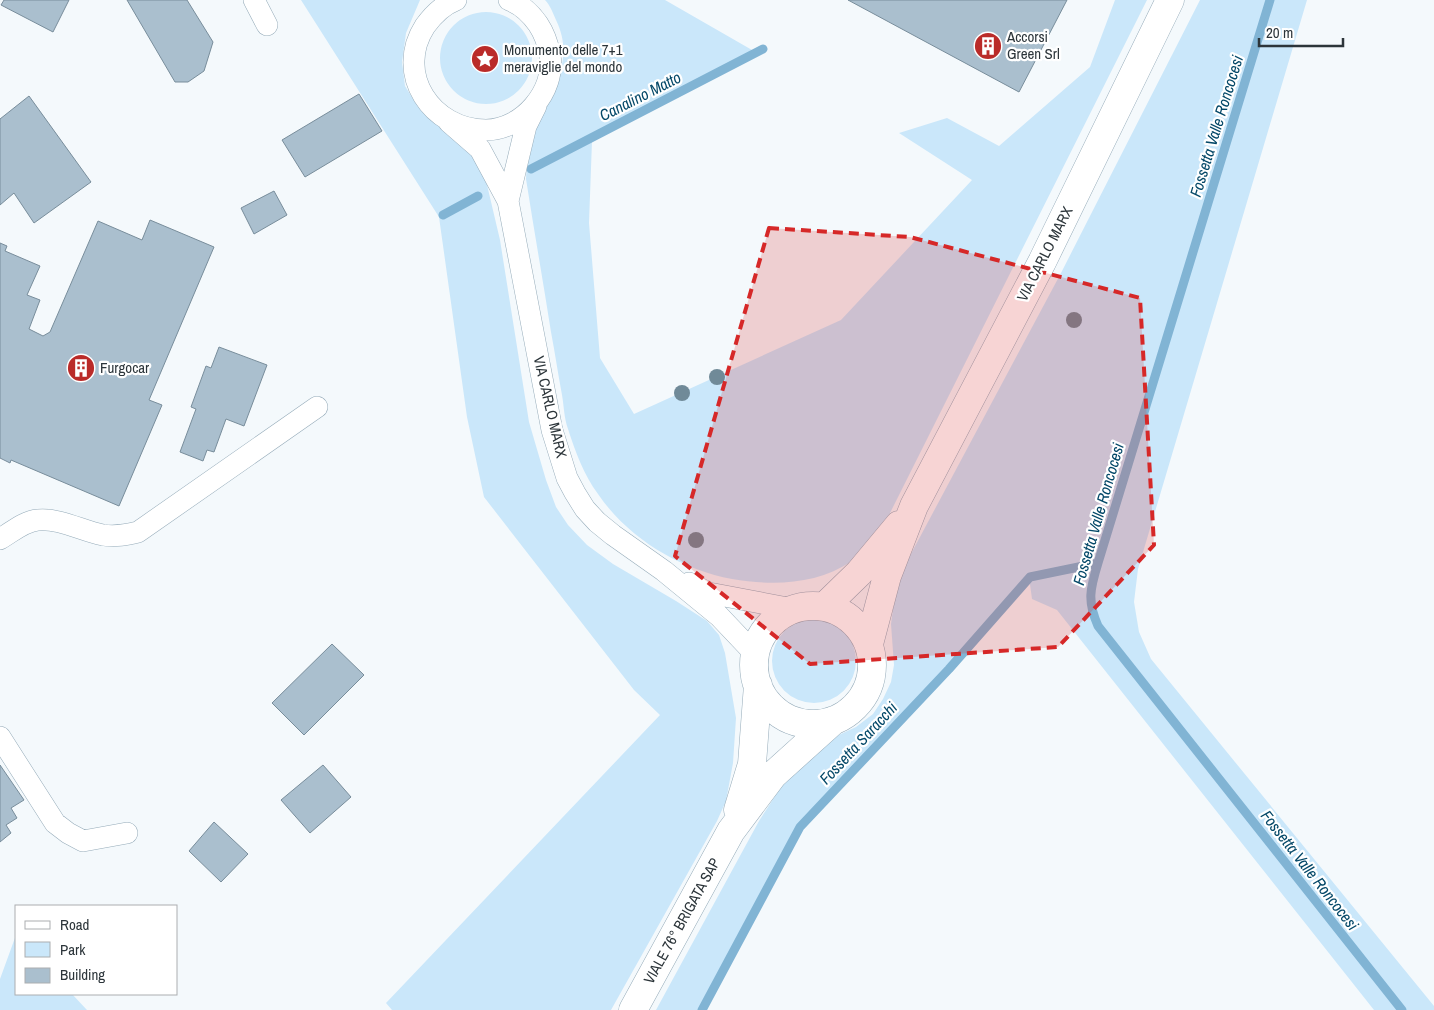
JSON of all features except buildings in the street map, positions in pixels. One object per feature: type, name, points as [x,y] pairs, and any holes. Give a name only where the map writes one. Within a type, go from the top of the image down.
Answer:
[{"type":"street","points":[[254,0],[267,25]]},
{"type":"street","name":"VIA CARLO MARX","points":[[456,0],[432,8],[414,53],[415,73],[421,93],[433,109],[480,149],[508,201],[552,430],[567,478],[585,509],[597,522],[612,535],[664,571],[719,616],[755,654]]},
{"type":"street","name":"VIA CARLO MARX","points":[[508,201],[526,126],[548,80],[551,56],[544,34],[532,15],[511,0]]},
{"type":"street","name":"VIA CARLO MARX","points":[[869,644],[887,576],[914,506],[1042,262],[1170,0]]},
{"type":"street","name":"VIA CARLO MARX","points":[[449,122],[468,129],[488,130],[508,125],[525,115],[539,101]]},
{"type":"street","points":[[0,539],[21,525],[38,520],[53,521],[103,535],[121,536],[138,532],[317,407]]},
{"type":"street","name":"VIA CARLO MARX","points":[[824,607],[859,573],[914,506]]},
{"type":"street","name":"VIA CARLO MARX","points":[[664,571],[709,593],[793,609]]},
{"type":"street","points":[[808,606],[824,607],[843,613],[859,627],[869,644],[872,662],[870,681],[862,698],[850,711],[834,720],[815,724],[797,721],[780,713],[767,701],[758,685],[754,670],[755,654],[762,635],[775,619],[793,609],[808,606]]},
{"type":"street","name":"VIALE 76° BRIGATA SAP","points":[[731,831],[752,764],[758,685]]},
{"type":"street","name":"VIALE 76° BRIGATA SAP","points":[[633,1010],[731,831],[773,775],[834,720]]},
{"type":"street","points":[[0,737],[55,823],[68,833],[83,841],[127,833]]},
{"type":"highlighted area","points":[[769,228],[910,237],[1140,298],[1154,545],[1058,647],[810,664],[675,556]]},
{"type":"green space","points":[[301,0],[420,0],[406,33],[402,62],[405,86],[418,107],[460,139],[484,172],[500,240],[529,422],[556,507],[568,525],[587,545],[613,564],[707,621],[719,635],[725,653],[736,718],[733,763],[726,801],[717,821],[611,1010],[392,1010],[386,1003],[660,715],[634,690],[484,497],[467,417],[439,217]]},
{"type":"green space","points":[[545,0],[665,0],[759,54],[592,141],[589,223],[600,358],[634,414],[841,320],[972,180],[899,133],[947,118],[999,146],[1090,67],[1115,0],[1147,0],[877,539],[855,559],[838,569],[824,575],[794,582],[763,583],[732,579],[693,568],[656,549],[624,524],[610,510],[584,471],[566,421],[526,179],[529,152],[534,132],[559,75],[562,62],[561,35],[553,12]]},
{"type":"green space","points":[[1200,0],[1307,0],[1138,569],[1134,602],[1139,632],[1151,659],[1434,1006],[1434,1010],[1374,1010],[1057,610],[1032,599],[1029,577],[949,669],[800,827],[702,1010],[656,1010],[759,821],[781,787],[807,758],[830,739],[856,727],[873,714],[883,699],[891,682],[894,665],[891,624],[897,580],[1061,273]]},
{"type":"green space","points":[[486,12],[504,15],[519,25],[529,40],[532,58],[529,76],[519,91],[504,101],[486,104],[468,101],[453,91],[443,76],[440,58],[443,40],[453,25],[468,15]]},
{"type":"green space","points":[[806,619],[822,619],[838,626],[849,637],[856,653],[853,677],[844,691],[838,696],[822,703],[806,703],[790,696],[779,685],[772,669],[772,653],[779,637],[790,626]]},
{"type":"green space","points":[[15,938],[15,995],[73,995],[87,1010],[0,1010],[0,979]]},
{"type":"waterway","name":"Fossetta Valle Roncocesi","points":[[1270,0],[1095,572],[1091,602],[1098,626],[1402,1010]]},
{"type":"waterway","name":"Canalino Matto","points":[[531,169],[763,49]]},
{"type":"waterway","name":"Canalino Matto","points":[[443,215],[478,196]]},
{"type":"waterway","name":"Fossetta Saracchi","points":[[702,1010],[800,827],[949,669],[1030,577],[1098,563]]},
{"type":"place","name":"Accorsi Green Srl","points":[[988,46]]},
{"type":"place","name":"Monumento delle 7+1 meraviglie del mondo","points":[[485,59]]},
{"type":"place","name":"Furgocar","points":[[81,368]]}]
